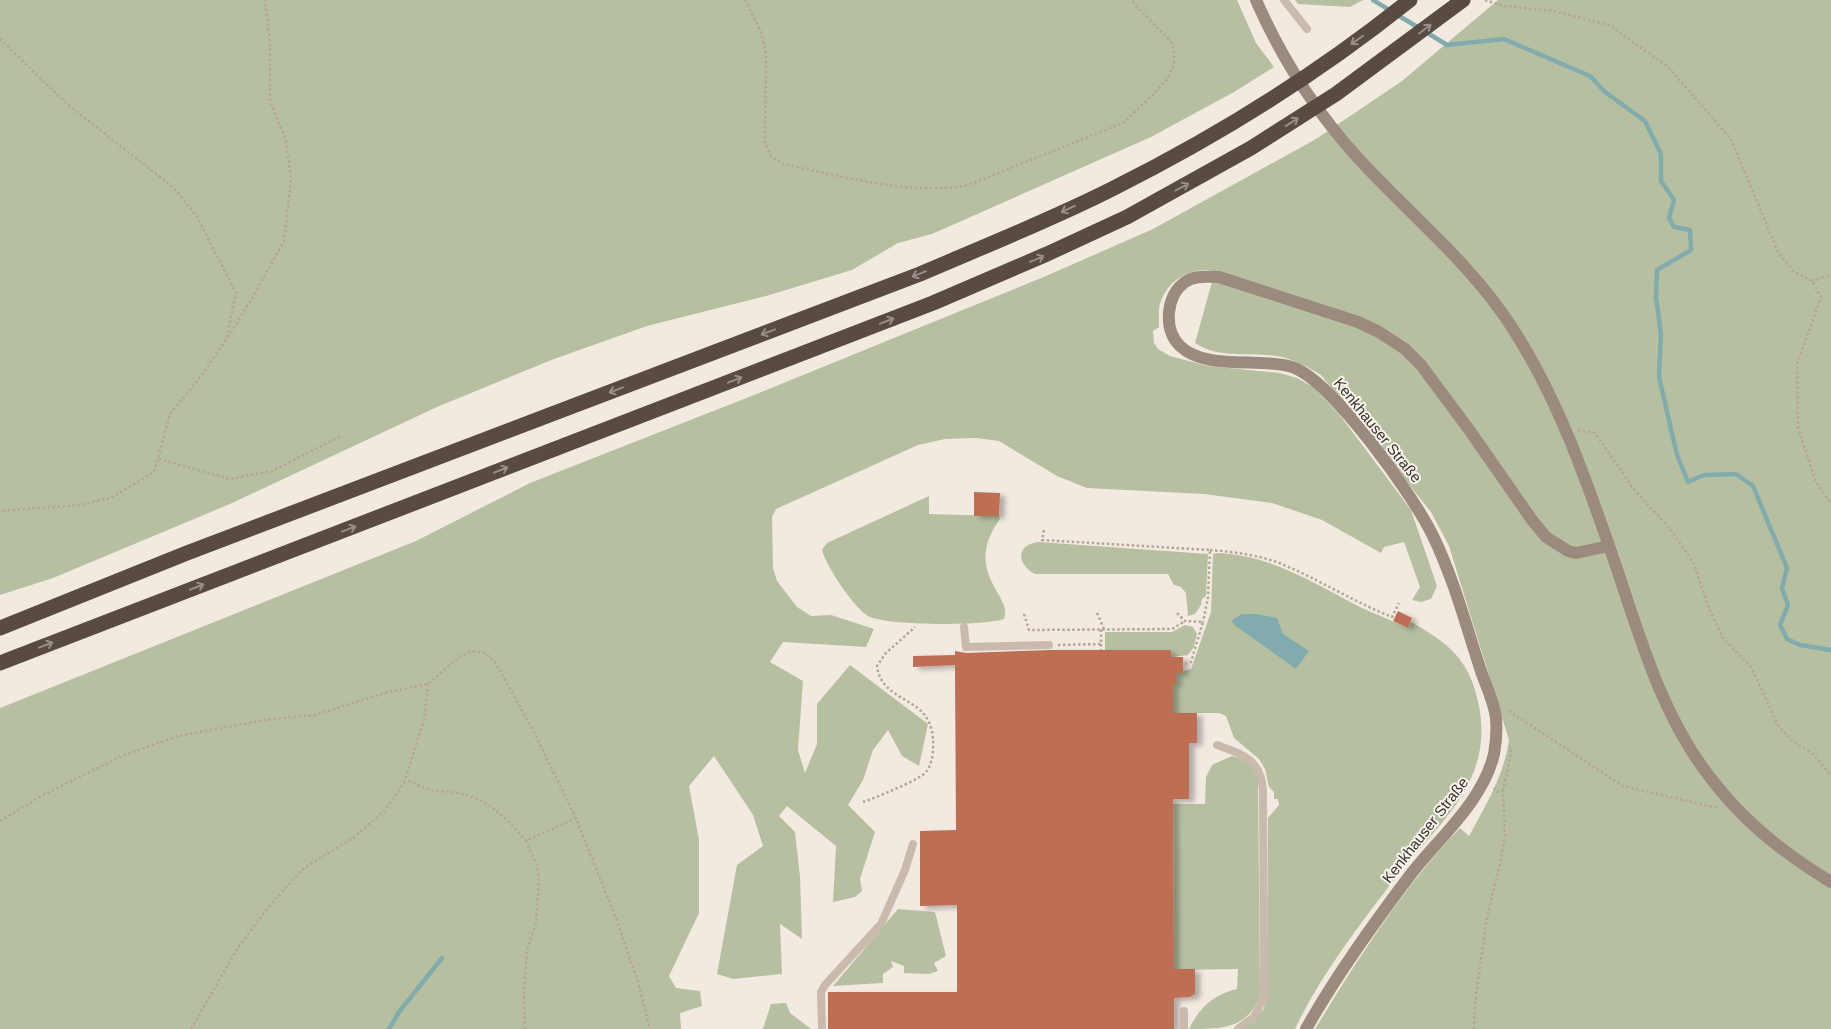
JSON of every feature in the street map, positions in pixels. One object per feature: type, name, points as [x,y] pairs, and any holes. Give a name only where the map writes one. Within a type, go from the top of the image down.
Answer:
[{"type":"highway","points":[[0,628],[187,553],[920,274],[1113,189],[1235,121],[1317,68],[1410,0]]},
{"type":"highway","points":[[0,663],[933,303],[1118,221],[1251,148],[1336,94],[1463,0]]},
{"type":"street","points":[[1256,0],[1286,60],[1331,126],[1378,179],[1464,266],[1501,312],[1536,369],[1565,428],[1609,546],[1656,682],[1673,719],[1698,760],[1713,782],[1755,827],[1789,855],[1831,882]]},
{"type":"street","name":"Kenkhauser Straße","points":[[1306,1029],[1323,999],[1382,913],[1475,797],[1494,754],[1496,717],[1448,570],[1420,511],[1362,432],[1324,388],[1307,373],[1293,367],[1273,364],[1212,360],[1194,355],[1179,345],[1172,333],[1168,317],[1170,304],[1176,293],[1185,282],[1199,276],[1219,278],[1358,322],[1380,332],[1405,349],[1421,366],[1470,430],[1532,520],[1546,537],[1568,551],[1576,553],[1609,546]]},
{"type":"lane","points":[[1284,0],[1307,29]]},
{"type":"lane","points":[[964,626],[966,646],[1053,645]]},
{"type":"lane","points":[[1217,744],[1252,762],[1260,772],[1263,790],[1264,997],[1254,1017],[1238,1029]]},
{"type":"lane","points":[[822,1029],[821,992],[881,924],[905,870],[912,844]]},
{"type":"lane","points":[[1184,1011],[1184,1029]]},
{"type":"path","points":[[0,511],[79,505],[111,498],[154,472],[170,414],[226,340],[284,242],[291,180],[286,141],[270,100],[270,41],[265,0]]},
{"type":"path","points":[[745,0],[761,32],[766,55],[765,142],[770,156],[783,164],[870,182],[943,190],[968,185],[1123,123],[1154,94],[1167,79],[1174,66],[1174,52],[1171,42],[1131,0]]},
{"type":"path","points":[[1485,0],[1504,6],[1554,11],[1609,25],[1667,66],[1731,139],[1778,252],[1793,271],[1812,281],[1821,297],[1797,364],[1798,428],[1816,482],[1831,504]]},
{"type":"path","points":[[0,39],[67,104],[174,188],[197,217],[236,293],[226,340]]},
{"type":"path","points":[[1812,281],[1831,275]]},
{"type":"path","points":[[1565,428],[1595,433],[1633,488],[1670,529],[1693,562],[1710,611],[1723,638],[1751,667],[1778,725],[1792,741],[1811,752],[1831,775]]},
{"type":"path","points":[[159,459],[230,479],[272,471],[341,436]]},
{"type":"path","points":[[1044,530],[1042,540],[1210,550],[1246,554],[1282,564],[1364,606],[1392,618],[1399,603]]},
{"type":"path","points":[[1182,664],[1191,662],[1203,622],[1208,597],[1210,550]]},
{"type":"path","points":[[1097,613],[1103,629],[1101,650]]},
{"type":"path","points":[[1177,613],[1185,621]]},
{"type":"path","points":[[1024,614],[1029,630],[1172,629],[1185,621],[1203,622]]},
{"type":"path","points":[[864,802],[919,778],[930,766],[934,732],[931,722],[923,712],[882,685],[877,666],[885,654],[915,627]]},
{"type":"path","points":[[1053,645],[1101,644]]},
{"type":"path","points":[[0,821],[43,795],[124,755],[178,736],[271,719],[314,715],[384,693],[428,684],[459,657],[472,651],[485,653],[495,662],[534,730],[576,818],[620,930],[638,982],[650,1029]]},
{"type":"path","points":[[191,1029],[237,949],[270,905],[304,868],[353,838],[384,811],[404,783],[424,720],[428,684]]},
{"type":"path","points":[[1507,718],[1506,709],[1622,786],[1720,808]]},
{"type":"path","points":[[1474,1029],[1486,917],[1500,864],[1505,835],[1503,791],[1510,744]]},
{"type":"path","points":[[404,783],[411,781],[423,790],[463,794],[478,799],[504,815],[526,841],[537,866],[539,881],[536,923],[528,950],[524,993],[525,1029]]},
{"type":"path","points":[[1482,783],[1489,782],[1497,792],[1503,791]]},
{"type":"path","points":[[1715,803],[1724,813]]},
{"type":"path","points":[[526,841],[576,818]]},
{"type":"green space","points":[[0,0],[1237,0],[1256,43],[1274,67],[1234,92],[1151,137],[932,234],[898,243],[852,270],[766,296],[647,326],[554,359],[437,407],[230,504],[53,578],[0,595]]},
{"type":"green space","points":[[1295,0],[1363,0],[1350,7],[1298,4]]},
{"type":"green space","points":[[1498,0],[1831,0],[1831,1029],[1315,1029],[1382,924],[1419,874],[1460,828],[1469,836],[1499,778],[1509,740],[1449,546],[1431,512],[1321,375],[1302,364],[1282,357],[1215,352],[1195,343],[1215,271],[1206,270],[1189,273],[1168,288],[1159,307],[1159,327],[1153,331],[1154,343],[1158,349],[1170,356],[1208,366],[1280,373],[1297,378],[1313,387],[1339,414],[1411,510],[1437,586],[1431,599],[1421,602],[1412,600],[1420,587],[1404,542],[1384,547],[1381,553],[1322,520],[1272,503],[1204,494],[1087,488],[1057,476],[999,441],[976,438],[945,439],[918,445],[776,509],[772,517],[773,568],[777,581],[797,607],[811,616],[831,615],[874,629],[866,647],[783,642],[770,662],[803,681],[798,750],[805,773],[817,744],[817,704],[850,665],[928,724],[919,766],[902,756],[888,730],[873,750],[863,780],[848,805],[875,832],[860,879],[862,891],[855,897],[833,902],[836,846],[787,806],[779,816],[795,832],[800,876],[802,939],[780,924],[782,974],[733,979],[717,974],[737,865],[763,846],[753,815],[714,756],[689,786],[699,840],[699,913],[669,976],[676,988],[700,991],[702,1006],[680,1013],[681,1029],[0,1029],[0,708],[416,541],[530,483],[754,395],[1046,276],[1153,229],[1316,139],[1402,81]]},
{"type":"green space","points":[[929,496],[929,514],[999,516],[1000,519],[989,538],[986,554],[987,568],[991,581],[1005,610],[1004,619],[977,623],[935,624],[894,622],[878,619],[868,616],[855,605],[835,576],[822,550],[827,543]]},
{"type":"green space","points":[[1039,542],[1208,554],[1206,596],[1202,599],[1201,605],[1195,614],[1188,616],[1186,593],[1181,587],[1174,585],[1168,574],[1035,574],[1024,565],[1021,555],[1026,546]]},
{"type":"green space","points":[[1213,554],[1256,559],[1274,565],[1407,628],[1411,622],[1425,630],[1447,646],[1464,665],[1475,690],[1479,706],[1481,734],[1478,758],[1470,781],[1444,821],[1393,881],[1340,952],[1316,990],[1295,1029],[1242,1029],[1263,1010],[1267,998],[1268,818],[1279,805],[1278,799],[1274,799],[1274,792],[1269,787],[1265,769],[1259,759],[1234,738],[1226,716],[1219,713],[1173,713],[1173,684],[1176,684],[1176,673],[1191,669],[1211,612]]},
{"type":"green space","points":[[1185,625],[1193,627],[1197,634],[1194,647],[1188,655],[1171,657],[1171,650],[1105,650],[1105,632],[1172,632]]},
{"type":"green space","points":[[1232,756],[1248,763],[1258,777],[1260,996],[1255,1007],[1241,1021],[1223,1027],[1189,1029],[1197,1015],[1214,998],[1237,989],[1238,969],[1174,970],[1173,804],[1205,804],[1206,777],[1212,765]]},
{"type":"green space","points":[[898,909],[935,912],[946,956],[934,963],[938,971],[929,974],[904,973],[904,966],[891,961],[893,967],[883,974],[883,983],[833,986]]},
{"type":"green space","points":[[786,1003],[790,1013],[811,1029],[763,1029],[771,1004]]},
{"type":"water","points":[[1242,614],[1256,614],[1277,618],[1283,634],[1309,651],[1296,669],[1233,624],[1232,620]]},
{"type":"building","points":[[974,492],[1000,493],[999,516],[974,516]]},
{"type":"building","points":[[1398,611],[1412,618],[1408,628],[1393,621]]},
{"type":"building","points":[[1050,650],[1171,650],[1171,657],[1183,657],[1183,673],[1176,673],[1176,684],[1173,684],[1173,713],[1197,713],[1197,743],[1189,743],[1189,799],[1173,799],[1174,969],[1195,969],[1195,994],[1190,997],[1174,998],[1174,1029],[828,1029],[828,992],[957,992],[957,905],[920,906],[920,831],[956,830],[955,665],[913,667],[913,656],[955,655],[955,651],[966,653]]},
{"type":"waterway","points":[[1373,0],[1419,28]]},
{"type":"waterway","points":[[1426,32],[1447,45],[1504,39],[1590,76],[1605,92],[1645,121],[1661,154],[1661,181],[1674,200],[1669,218],[1674,227],[1690,230],[1691,250],[1657,270],[1656,297],[1661,334],[1659,377],[1677,455],[1688,482],[1704,475],[1736,474],[1753,486],[1787,568],[1782,588],[1788,605],[1780,625],[1787,639],[1800,645],[1831,650]]},
{"type":"waterway","points":[[389,1029],[399,1012],[442,958]]}]
